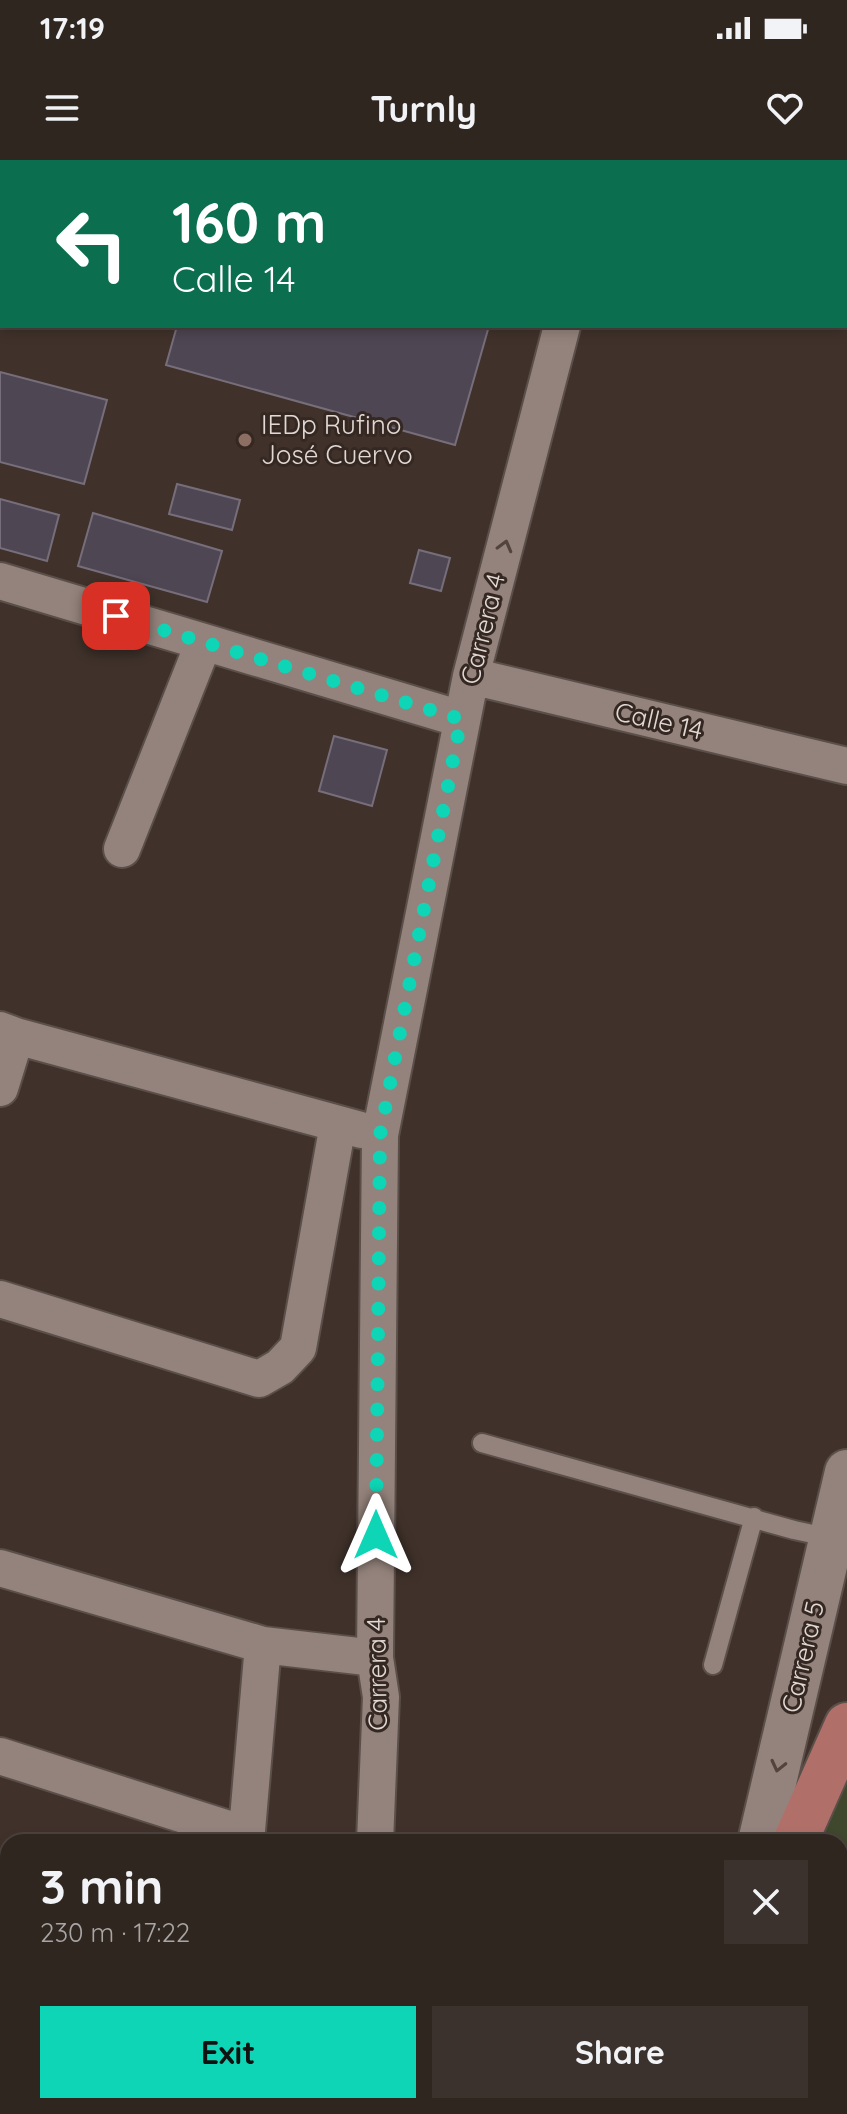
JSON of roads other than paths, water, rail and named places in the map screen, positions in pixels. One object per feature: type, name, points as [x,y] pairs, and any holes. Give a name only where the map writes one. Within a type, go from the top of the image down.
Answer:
[{"type":"highway","points":[[799,1834],[847,1725]]},
{"type":"street","name":"Carrera 4","points":[[375,1834],[381,1697],[375,1658],[380,1135],[461,719],[561,328]]},
{"type":"street","points":[[0,581],[461,719]]},
{"type":"street","points":[[122,849],[204,642]]},
{"type":"street","name":"Calle 14","points":[[471,676],[847,766]]},
{"type":"street","points":[[0,1088],[8,1033],[380,1135]]},
{"type":"street","points":[[0,1299],[259,1379],[280,1367],[298,1348],[338,1124]]},
{"type":"street","name":"Carrera 5","points":[[762,1834],[847,1472]]},
{"type":"street","points":[[0,1568],[263,1645],[375,1658]]},
{"type":"street","points":[[247,1834],[263,1645]]},
{"type":"street","points":[[0,1756],[232,1834]]},
{"type":"lane","points":[[482,1443],[831,1538]]},
{"type":"lane","points":[[713,1665],[754,1517]]},
{"type":"place","name":"IEDp Rufino José Cuervo","points":[[245,440]]}]
